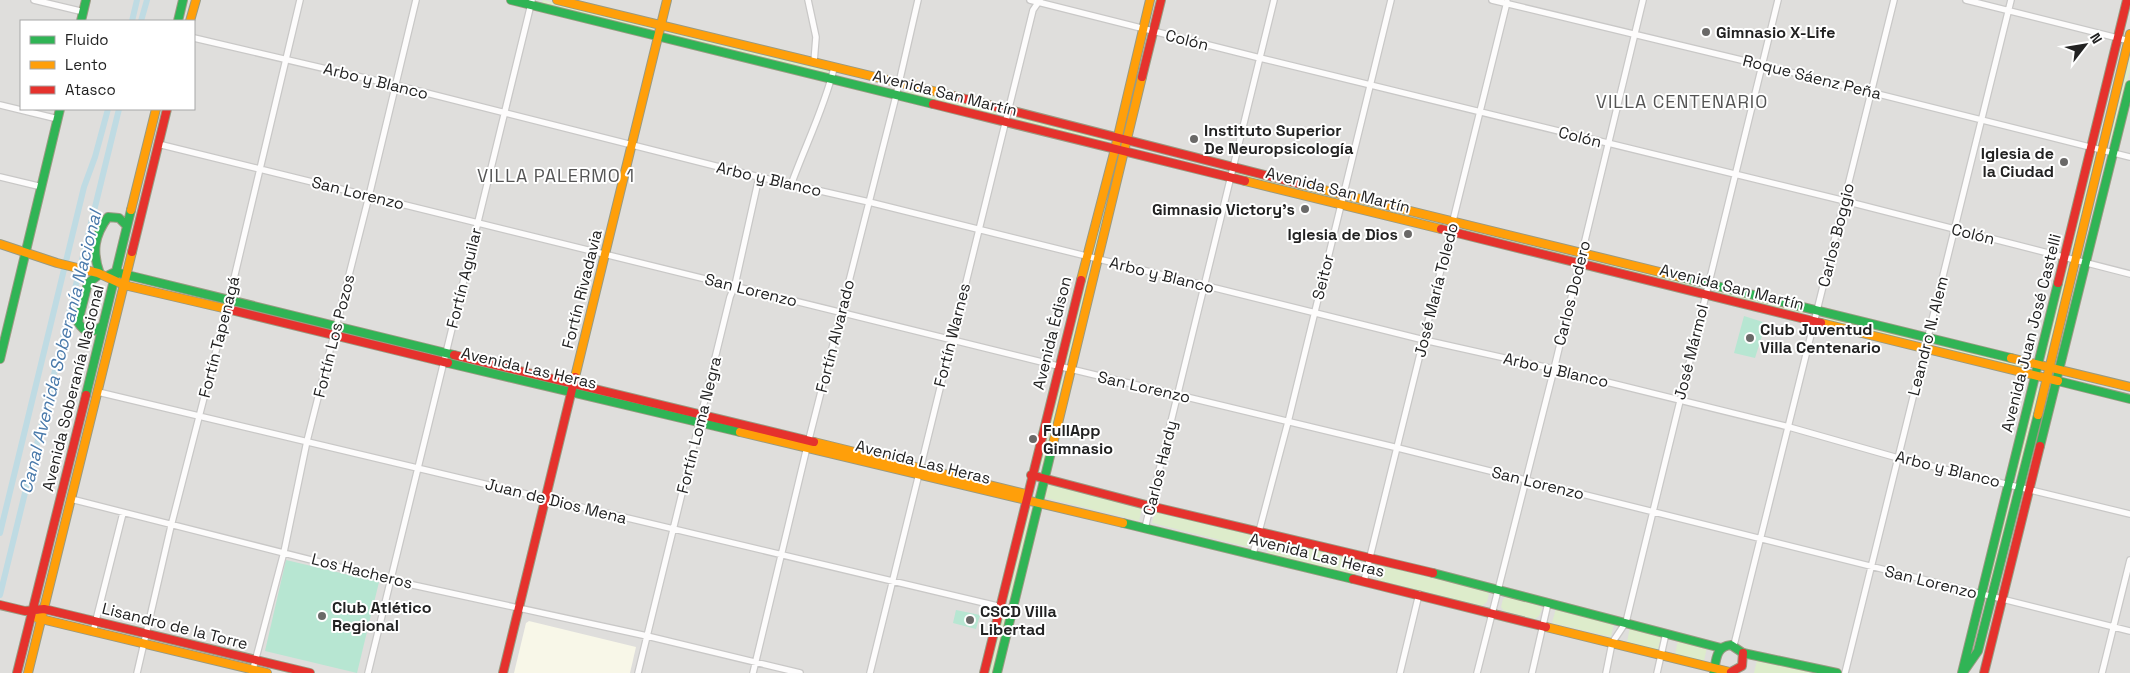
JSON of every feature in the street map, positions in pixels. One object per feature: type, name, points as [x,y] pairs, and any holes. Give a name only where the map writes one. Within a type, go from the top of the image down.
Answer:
[{"type":"main road","points":[[82,20],[86,0]]},
{"type":"main road","points":[[178,20],[183,0]]},
{"type":"main road","points":[[190,20],[196,0]]},
{"type":"main road","name":"Avenida San Martín","points":[[511,0],[531,2],[658,37],[1580,262],[1705,295],[2130,399]]},
{"type":"main road","name":"Avenida San Martín","points":[[557,0],[661,24],[1817,311],[1928,336],[2058,371],[2130,387]]},
{"type":"main road","name":"Fortín Rivadavia","points":[[503,673],[667,0]]},
{"type":"main road","name":"Avenida Édison","points":[[984,673],[1058,366],[1118,137],[1150,0]]},
{"type":"main road","name":"Avenida Édison","points":[[997,673],[1014,610],[1038,502],[1126,140],[1162,0]]},
{"type":"main road","name":"Avenida Juan José Castelli","points":[[1962,673],[2127,0]]},
{"type":"main road","name":"Avenida Juan José Castelli","points":[[1962,673],[1978,651],[2130,39]]},
{"type":"main road","name":"Avenida Juan José Castelli","points":[[1982,673],[2031,490],[2058,371],[2130,85]]},
{"type":"main road","points":[[0,359],[60,110]]},
{"type":"main road","name":"Avenida Soberanía Nacional","points":[[16,673],[156,110]]},
{"type":"main road","points":[[161,132],[163,110]]},
{"type":"main road","name":"Avenida Soberanía Nacional","points":[[28,673],[168,110]]},
{"type":"main road","points":[[103,275],[95,263],[94,257],[103,221],[115,216],[121,219],[127,226]]},
{"type":"main road","name":"Avenida Las Heras","points":[[0,244],[26,251],[52,262],[88,270],[124,285],[228,304]]},
{"type":"main road","points":[[103,325],[94,332],[89,332],[80,327],[78,322],[88,284],[103,275],[116,272]]},
{"type":"main road","name":"Avenida Las Heras","points":[[116,272],[228,304],[573,383],[1038,502],[1715,667]]},
{"type":"main road","name":"Avenida Las Heras","points":[[335,330],[443,362],[700,424],[808,444]]},
{"type":"main road","points":[[68,464],[93,411]]},
{"type":"main road","name":"Avenida Las Heras","points":[[1032,475],[1150,506],[1371,557],[1666,633],[1727,646],[1743,653],[1837,673]]},
{"type":"main road","name":"Lisandro de la Torre","points":[[2,606],[30,612],[42,620],[266,673]]},
{"type":"main road","name":"Lisandro de la Torre","points":[[30,612],[44,609],[310,673]]},
{"type":"main road","points":[[1727,646],[1717,655],[1715,667],[1719,666],[1730,672],[1741,670],[1744,659],[1743,653]]},
{"type":"main road","name":"Avenida Juan José Castelli","points":[[1978,651],[1982,673]]},
{"type":"street","points":[[34,0],[84,12]]},
{"type":"street","name":"Fortín Tapenagá","points":[[137,673],[171,526],[261,169],[300,0]]},
{"type":"street","name":"Fortín Los Pozos","points":[[253,671],[284,552],[307,441],[416,0]]},
{"type":"street","points":[[808,0],[816,37],[814,62]]},
{"type":"street","name":"Fortín Alvarado","points":[[753,673],[840,312],[899,84],[918,0]]},
{"type":"street","name":"Colón","points":[[1030,0],[1736,176],[1845,201],[2130,274]]},
{"type":"street","name":"Carlos Hardy","points":[[1145,528],[1274,0]]},
{"type":"street","name":"Seitor","points":[[1253,554],[1288,422],[1391,0]]},
{"type":"street","name":"Roque Sáenz Peña","points":[[1492,0],[1507,2],[2130,157]]},
{"type":"street","name":"Carlos Dodero","points":[[1477,673],[1554,370],[1643,0]]},
{"type":"street","name":"José Mármol","points":[[1606,673],[1612,643],[1626,622],[1778,0]]},
{"type":"street","name":"Carlos Boggio","points":[[1727,646],[1761,539],[1894,0]]},
{"type":"street","points":[[1966,0],[2117,38],[2130,39]]},
{"type":"street","name":"Leandro N. Alem","points":[[1845,673],[2011,0]]},
{"type":"street","name":"Fortín Warnes","points":[[870,673],[1033,10],[1040,1]]},
{"type":"street","name":"Fortín Aguilar","points":[[368,673],[531,2]]},
{"type":"street","name":"José María Toledo","points":[[1364,581],[1507,2]]},
{"type":"street","name":"Arbo y Blanco","points":[[195,38],[395,85],[791,185],[868,202],[1424,340],[1679,400],[1898,458],[2130,514]]},
{"type":"street","points":[[791,185],[805,147],[815,129],[834,68]]},
{"type":"street","points":[[0,105],[20,110]]},
{"type":"street","points":[[21,110],[58,119]]},
{"type":"street","name":"San Lorenzo","points":[[158,144],[735,285],[1071,370],[1398,448],[2130,631]]},
{"type":"street","points":[[0,177],[42,187]]},
{"type":"street","name":"Fortín Loma Negra","points":[[638,673],[730,297],[735,285],[759,177]]},
{"type":"street","name":"Juan de Dios Mena","points":[[98,392],[1014,610]]},
{"type":"street","name":"Los Hacheros","points":[[71,499],[171,526],[284,552],[390,580],[647,636],[800,673]]},
{"type":"street","points":[[93,632],[123,513]]},
{"type":"street","points":[[2102,673],[2130,560]]},
{"type":"street","points":[[1400,673],[1419,594]]},
{"type":"street","points":[[1532,673],[1548,603]]},
{"type":"street","points":[[1657,673],[1666,633]]},
{"type":"shaded area","points":[[0,0],[2130,0],[2130,673],[0,673]]},
{"type":"shaded area","points":[[529,621],[636,647],[630,673],[514,673],[526,623]]},
{"type":"green space","points":[[543,0],[653,27],[652,31],[542,3]]},
{"type":"green space","points":[[670,31],[829,70],[828,74],[669,35]]},
{"type":"green space","points":[[2130,51],[2130,71],[2113,140],[2109,141]]},
{"type":"green space","points":[[906,89],[997,111],[996,115],[905,93]]},
{"type":"green space","points":[[1016,117],[1107,139],[1106,143],[1015,121]]},
{"type":"green space","points":[[2094,156],[2097,159],[2074,248],[2071,249]]},
{"type":"green space","points":[[1115,157],[1118,158],[1096,252],[1092,251]]},
{"type":"green space","points":[[1237,172],[1334,195],[1333,200],[1236,177]]},
{"type":"green space","points":[[1351,199],[1440,221],[1439,225],[1350,203]]},
{"type":"green space","points":[[1463,228],[1567,252],[1566,257],[1463,232]]},
{"type":"green space","points":[[1592,258],[1694,284],[1693,288],[1591,263]]},
{"type":"green space","points":[[1088,266],[1092,267],[1069,360],[1065,359]]},
{"type":"green space","points":[[2067,266],[2070,269],[2047,356],[2044,355]]},
{"type":"green space","points":[[1717,291],[1804,311],[1803,316],[1716,295]]},
{"type":"green space","name":"Club Juventud Villa Centenario","points":[[1744,316],[1766,323],[1755,358],[1734,353]]},
{"type":"green space","points":[[1826,317],[1912,338],[1911,342],[1825,321]]},
{"type":"green space","points":[[1938,344],[2029,366],[2027,369],[1938,347]]},
{"type":"green space","points":[[1059,378],[1064,379],[1044,464],[1039,463]]},
{"type":"green space","points":[[2036,386],[2039,389],[2019,474],[2015,475]]},
{"type":"green space","points":[[1046,484],[1142,508],[1139,521],[1042,497]]},
{"type":"green space","points":[[2009,496],[2012,499],[1992,583],[1988,583]]},
{"type":"green space","points":[[1028,509],[1033,510],[1012,600],[1005,599]]},
{"type":"green space","points":[[1155,510],[1251,534],[1248,547],[1152,523]]},
{"type":"green space","points":[[1274,539],[1359,560],[1355,575],[1272,556],[1267,552],[1269,542]]},
{"type":"green space","name":"Club Atlético Regional","points":[[286,560],[379,582],[357,673],[265,651]]},
{"type":"green space","points":[[1383,563],[1484,589],[1489,594],[1487,602],[1482,606],[1379,581],[1375,575],[1377,566]]},
{"type":"green space","points":[[1507,596],[1538,605],[1542,609],[1539,616],[1535,619],[1504,611],[1501,607],[1503,599]]},
{"type":"green space","points":[[1556,608],[1614,623],[1611,637],[1552,623]]},
{"type":"green space","points":[[956,610],[980,615],[976,629],[953,623]]},
{"type":"green space","points":[[1001,617],[1006,618],[993,673],[987,673]]},
{"type":"green space","points":[[1630,627],[1662,635],[1658,650],[1627,642]]},
{"type":"green space","points":[[1678,640],[1707,647],[1704,661],[1675,655]]},
{"type":"green space","points":[[1757,660],[1813,673],[1754,673]]},
{"type":"waterway","points":[[132,20],[137,0]]},
{"type":"waterway","name":"Canal Avenida Soberanía Nacional","points":[[141,20],[147,0]]},
{"type":"waterway","points":[[0,533],[84,187],[95,157],[108,110]]},
{"type":"waterway","name":"Canal Avenida Soberanía Nacional","points":[[0,595],[119,110]]},
{"type":"traffic: fast","points":[[81,20],[86,0]]},
{"type":"traffic: fast","points":[[178,20],[183,0]]},
{"type":"traffic: fast","points":[[511,0],[933,104]]},
{"type":"traffic: fast","points":[[2040,446],[2130,85]]},
{"type":"traffic: fast","points":[[0,359],[60,110]]},
{"type":"traffic: fast","points":[[86,395],[131,210]]},
{"type":"traffic: fast","points":[[102,326],[89,331],[80,326],[78,322],[88,283],[100,274],[95,251],[97,238],[108,217],[119,218],[127,226]]},
{"type":"traffic: fast","points":[[107,276],[115,272],[454,355]]},
{"type":"traffic: fast","points":[[1680,277],[2011,358]]},
{"type":"traffic: fast","points":[[1962,673],[2058,283]]},
{"type":"traffic: fast","points":[[448,363],[740,432]]},
{"type":"traffic: fast","points":[[2058,381],[2130,399]]},
{"type":"traffic: fast","points":[[1964,671],[1978,651],[2038,415]]},
{"type":"traffic: fast","points":[[997,673],[1053,444]]},
{"type":"traffic: fast","points":[[1123,523],[1353,579]]},
{"type":"traffic: fast","points":[[1433,573],[1721,648]]},
{"type":"traffic: fast","points":[[1714,672],[1718,654],[1722,648],[1731,645],[1743,653],[1837,673]]},
{"type":"traffic: slow","points":[[190,20],[196,0]]},
{"type":"traffic: slow","points":[[557,0],[954,96]]},
{"type":"traffic: slow","points":[[575,377],[667,0]]},
{"type":"traffic: slow","points":[[1081,280],[1115,149],[1150,0]]},
{"type":"traffic: slow","points":[[2038,415],[2130,34]]},
{"type":"traffic: slow","points":[[1053,444],[1142,77]]},
{"type":"traffic: slow","points":[[131,210],[156,110]]},
{"type":"traffic: slow","points":[[1245,181],[1441,229]]},
{"type":"traffic: slow","points":[[1300,184],[1680,277]]},
{"type":"traffic: slow","points":[[0,244],[57,263],[98,273],[124,285],[227,309]]},
{"type":"traffic: slow","points":[[28,673],[132,252]]},
{"type":"traffic: slow","points":[[1821,323],[2058,381]]},
{"type":"traffic: slow","points":[[2011,358],[2130,387]]},
{"type":"traffic: slow","points":[[740,432],[1123,523]]},
{"type":"traffic: slow","points":[[814,442],[1026,494]]},
{"type":"traffic: slow","points":[[37,618],[267,673]]},
{"type":"traffic: slow","points":[[1546,627],[1734,673]]},
{"type":"traffic: jam","points":[[1142,77],[1161,0]]},
{"type":"traffic: jam","points":[[2058,283],[2127,0]]},
{"type":"traffic: jam","points":[[954,96],[1300,184]]},
{"type":"traffic: jam","points":[[933,104],[1245,181]]},
{"type":"traffic: jam","points":[[132,252],[167,110]]},
{"type":"traffic: jam","points":[[1441,229],[1821,323]]},
{"type":"traffic: jam","points":[[984,673],[1081,280]]},
{"type":"traffic: jam","points":[[227,309],[448,363]]},
{"type":"traffic: jam","points":[[454,355],[814,442]]},
{"type":"traffic: jam","points":[[503,673],[575,377]]},
{"type":"traffic: jam","points":[[17,673],[86,395]]},
{"type":"traffic: jam","points":[[1984,673],[2040,446]]},
{"type":"traffic: jam","points":[[1031,475],[1150,506],[1433,573]]},
{"type":"traffic: jam","points":[[1353,579],[1546,627]]},
{"type":"traffic: jam","points":[[0,605],[25,611],[44,609],[310,673]]},
{"type":"traffic: jam","points":[[1731,672],[1742,666],[1743,653]]},
{"type":"place","name":"Gimnasio X-Life","points":[[1706,32]]},
{"type":"place","name":"Instituto Superior De Neuropsicología","points":[[1194,139]]},
{"type":"place","name":"Iglesia de la Ciudad","points":[[2064,162]]},
{"type":"place","name":"Gimnasio Victory's","points":[[1305,209]]},
{"type":"place","name":"Iglesia de Dios","points":[[1408,234]]},
{"type":"place","name":"Club Juventud Villa Centenario","points":[[1750,338]]},
{"type":"place","name":"FullApp Gimnasio","points":[[1033,439]]},
{"type":"place","name":"Club Atlético Regional","points":[[322,616]]},
{"type":"place","name":"CSCD Villa Libertad","points":[[970,620]]},
{"type":"district","name":"VILLA CENTENARIO","points":[[1682,101]]},
{"type":"district","name":"VILLA PALERMO 1","points":[[556,175]]}]
